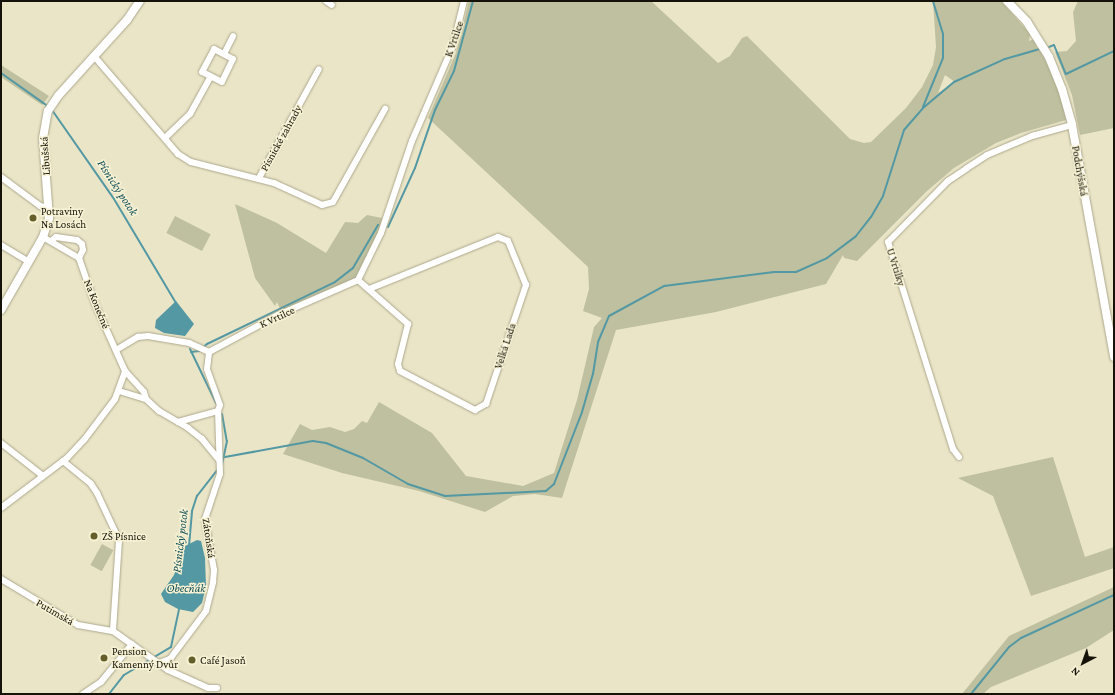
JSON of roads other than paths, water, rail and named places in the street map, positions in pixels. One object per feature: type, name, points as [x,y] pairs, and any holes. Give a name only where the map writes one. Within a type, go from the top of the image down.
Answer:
[{"type":"street","name":"Libušská","points":[[1,310],[29,262],[47,239],[49,208],[43,138],[50,108],[140,1]]},
{"type":"street","name":"K Vrtilce","points":[[205,349],[358,280],[382,233],[412,141],[453,46],[464,1]]},
{"type":"street","name":"Podchýšská","points":[[1007,1],[1027,22],[1049,57],[1062,89],[1072,125],[1114,357]]},
{"type":"street","points":[[224,54],[234,36]]},
{"type":"street","points":[[214,49],[224,54],[233,59],[222,82],[202,72],[214,49]]},
{"type":"street","name":"Písnické zahrady","points":[[94,56],[178,154],[191,162],[259,178],[319,69]]},
{"type":"street","points":[[165,138],[190,114],[211,76]]},
{"type":"street","points":[[259,178],[322,205],[329,205],[340,192],[385,109]]},
{"type":"street","name":"U Vrtilky","points":[[959,457],[953,449],[888,242],[948,181],[987,155],[1032,136],[1072,125]]},
{"type":"street","points":[[1,177],[40,206],[49,208]]},
{"type":"street","name":"Na Konečné","points":[[47,239],[56,237],[77,240],[82,244],[83,250],[79,258],[95,304],[116,350]]},
{"type":"street","name":"Velká Lada","points":[[358,280],[408,324],[398,364],[400,371],[475,410],[486,404],[526,285],[508,241],[498,237],[369,289]]},
{"type":"street","points":[[47,239],[79,258]]},
{"type":"street","points":[[1,245],[29,262]]},
{"type":"street","points":[[146,399],[144,392],[125,371],[116,350],[138,338],[148,336],[205,349]]},
{"type":"street","name":"Zátoňská","points":[[156,660],[170,659],[206,611],[214,570],[206,513],[219,465],[219,401],[206,365],[205,349]]},
{"type":"street","points":[[1,508],[63,461],[98,424],[119,391],[125,371]]},
{"type":"street","points":[[119,391],[146,399],[202,439],[219,465]]},
{"type":"street","points":[[178,422],[218,412]]},
{"type":"street","points":[[1,443],[42,476]]},
{"type":"street","points":[[63,461],[91,484],[97,492],[119,540],[114,631]]},
{"type":"street","name":"Putimská","points":[[1,579],[78,625],[114,631],[181,676],[208,688],[217,688]]},
{"type":"street","points":[[83,694],[101,682],[132,644]]},
{"type":"water","points":[[176,301],[194,324],[185,336],[164,333],[155,328],[156,320]]},
{"type":"water","name":"Obecňák","points":[[197,540],[201,541],[205,558],[206,586],[202,603],[193,612],[178,609],[165,602],[161,594],[174,575],[183,547]]},
{"type":"waterway","points":[[388,227],[415,168],[435,110],[454,71],[473,1]]},
{"type":"waterway","points":[[923,107],[943,58],[943,34],[933,1]]},
{"type":"waterway","points":[[1049,47],[1054,45],[1066,74],[1114,51]]},
{"type":"waterway","points":[[225,457],[313,441],[326,443],[363,458],[408,484],[445,496],[546,491],[554,484],[582,412],[593,374],[598,342],[609,316],[664,286],[774,272],[796,272],[827,258],[856,236],[871,217],[883,196],[904,130],[923,108],[954,82],[1005,59],[1041,49]]},
{"type":"waterway","name":"Písnický potok","points":[[1,73],[49,107]]},
{"type":"waterway","name":"Písnický potok","points":[[52,110],[114,199],[176,303]]},
{"type":"waterway","points":[[191,352],[199,351],[207,344],[335,282],[353,268],[378,225]]},
{"type":"waterway","name":"Písnický potok","points":[[190,349],[216,403]]},
{"type":"waterway","name":"Písnický potok","points":[[222,414],[227,441],[222,464]]},
{"type":"waterway","name":"Písnický potok","points":[[189,546],[192,511],[197,496],[218,469]]},
{"type":"waterway","points":[[971,694],[1009,647],[1021,638],[1114,595]]},
{"type":"waterway","name":"Písnický potok","points":[[109,694],[124,675],[171,647],[179,608]]},
{"type":"place","name":"Potraviny Na Losách","points":[[33,218]]},
{"type":"place","name":"ZŠ Písnice","points":[[94,536]]},
{"type":"place","name":"Pension Kamenný Dvůr","points":[[104,658]]},
{"type":"place","name":"Café Jasoň","points":[[192,660]]}]
